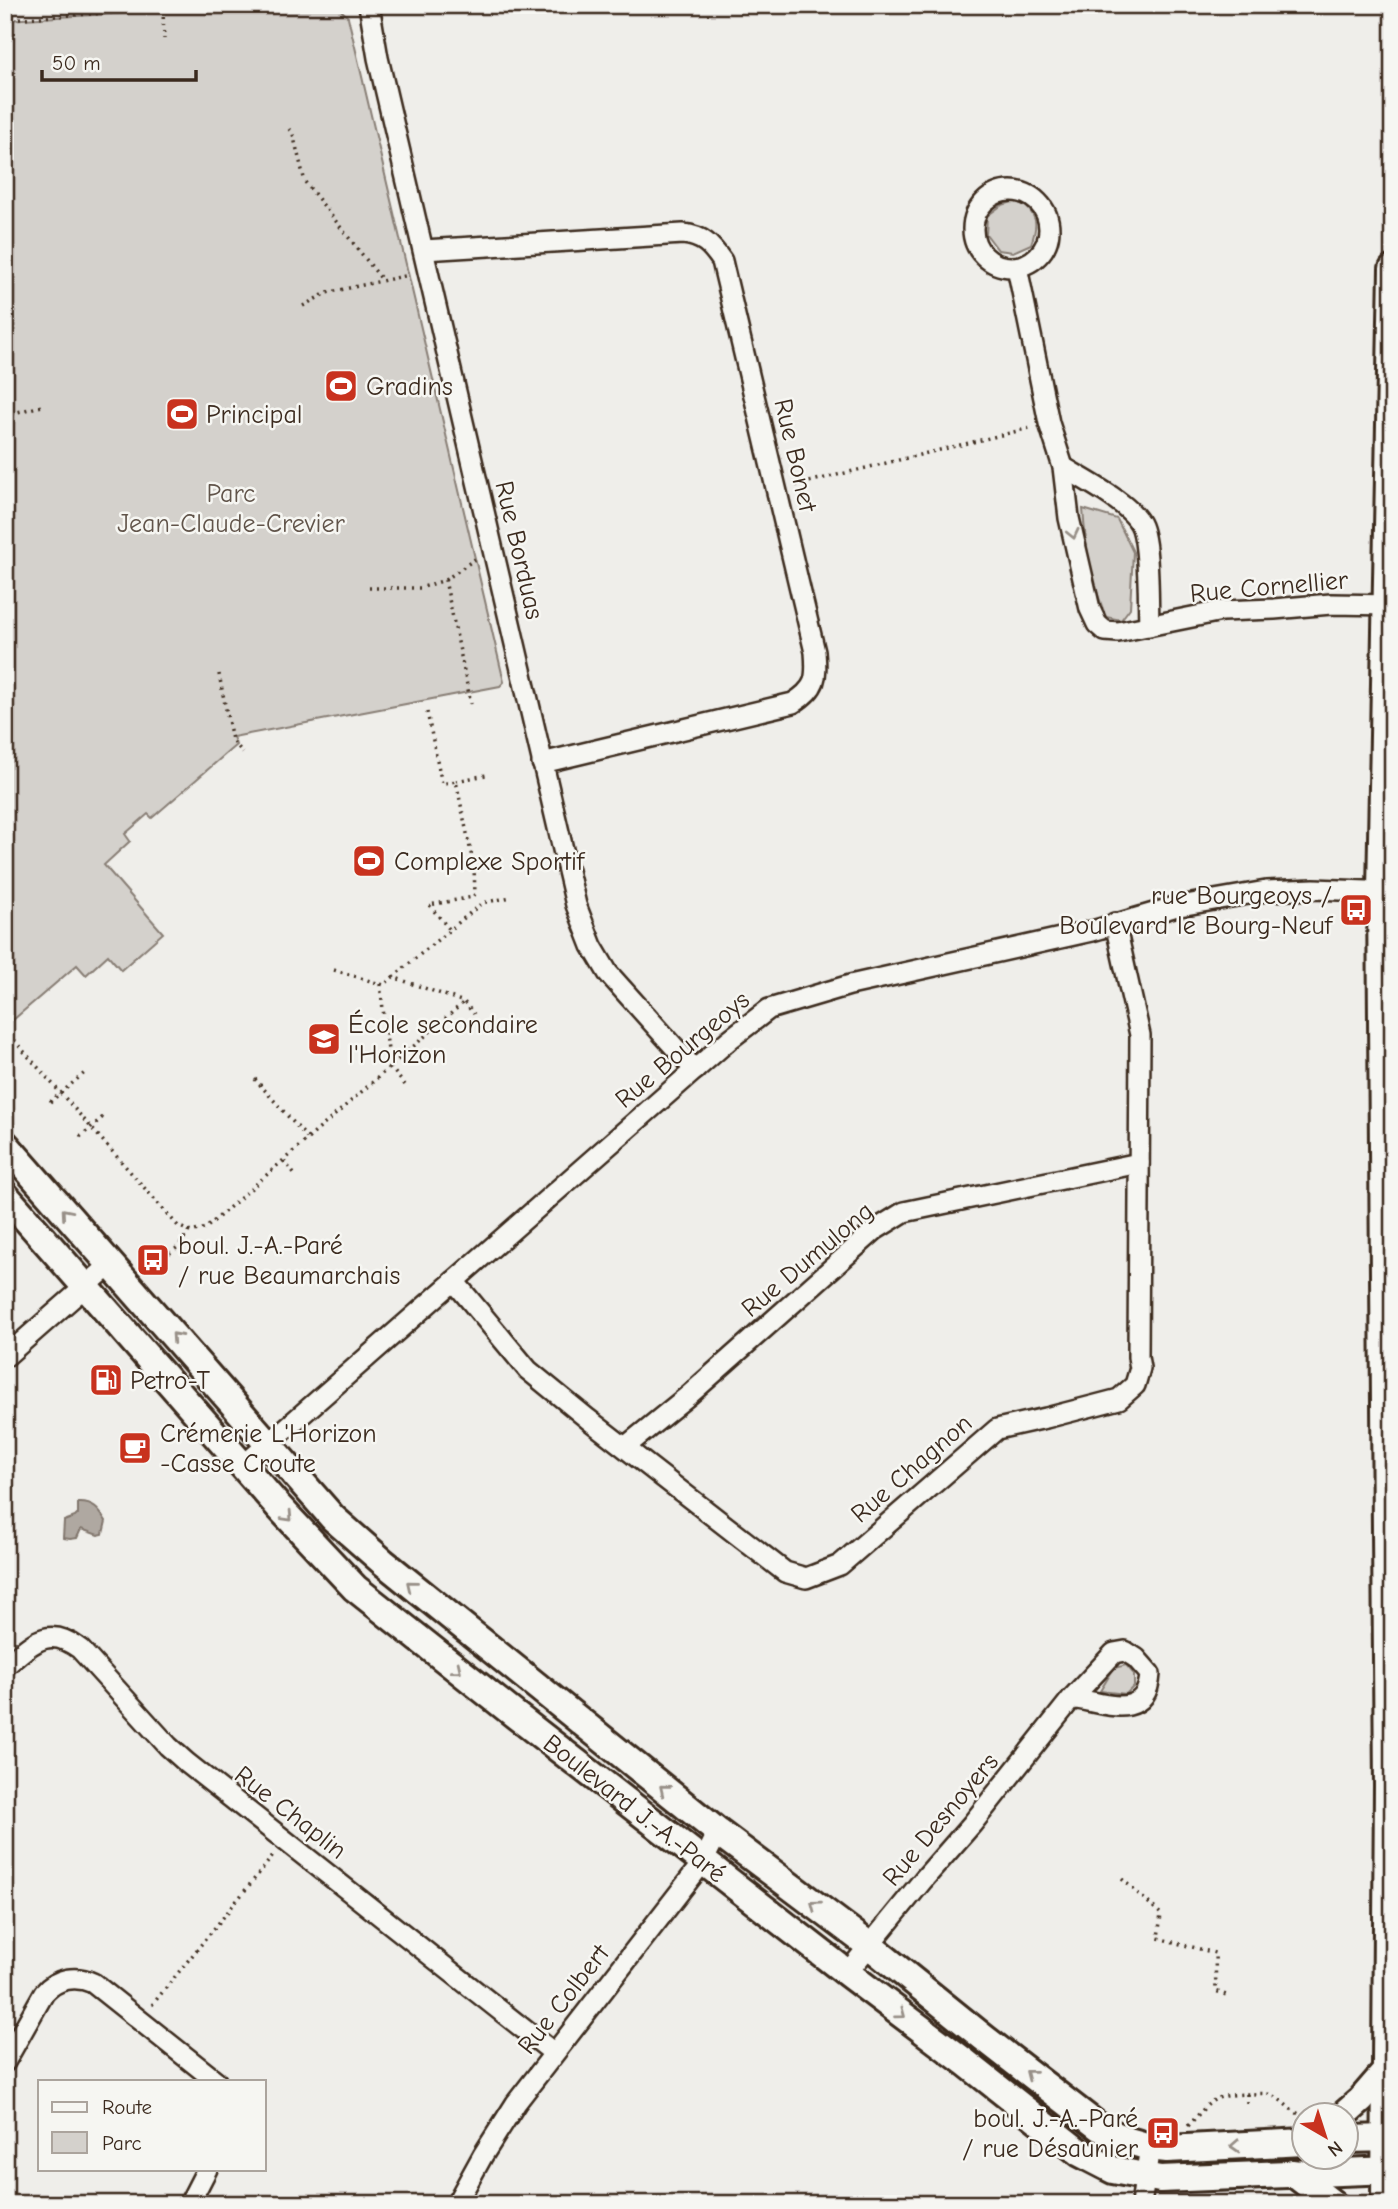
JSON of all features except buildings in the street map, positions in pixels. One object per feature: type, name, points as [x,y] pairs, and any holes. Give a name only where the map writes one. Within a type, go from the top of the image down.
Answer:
[{"type":"street","name":"Rue Borduas","points":[[369,5],[378,58],[576,905],[592,946],[608,973],[695,1070]]},
{"type":"street","name":"Rue Bonet","points":[[424,250],[684,234],[707,242],[722,261],[778,490],[815,652],[817,671],[814,683],[805,696],[793,703],[542,763]]},
{"type":"street","name":"Rue Cornellier","points":[[1017,267],[1049,424],[1063,467],[1069,518],[1093,618],[1105,631],[1118,632],[1222,611],[1331,604],[1389,605]]},
{"type":"street","points":[[1385,2204],[1389,2169],[1387,892],[1393,269]]},
{"type":"street","points":[[1063,467],[1103,492],[1140,522],[1144,541],[1149,626]]},
{"type":"street","name":"Rue Bourgeoys","points":[[243,1466],[730,1039],[769,1009],[850,985],[1092,930],[1174,907],[1266,891],[1387,892]]},
{"type":"street","name":"Rue Chagnon","points":[[454,1281],[528,1370],[785,1572],[806,1578],[840,1565],[997,1429],[1119,1399],[1135,1385],[1140,1368],[1140,1035],[1115,923]]},
{"type":"street","name":"Boulevard J.-A.-Paré","points":[[5,1144],[333,1518],[383,1562],[718,1832],[870,1946],[1087,2118],[1111,2134],[1150,2147],[1197,2148],[1290,2143]]},
{"type":"street","name":"Rue Dumulong","points":[[625,1447],[689,1395],[875,1230],[904,1212],[1139,1164]]},
{"type":"street","name":"Boulevard J.-A.-Paré","points":[[5,1195],[243,1466],[355,1588],[396,1623],[1080,2153],[1143,2191],[1172,2180],[1389,2169]]},
{"type":"street","points":[[5,1357],[111,1264]]},
{"type":"street","name":"Rue Chaplin","points":[[5,1667],[44,1637],[53,1636],[72,1643],[175,1753],[554,2053]]},
{"type":"street","name":"Rue Desnoyers","points":[[847,1973],[1073,1698]]},
{"type":"street","name":"Rue Colbert","points":[[456,2204],[516,2103],[704,1862],[718,1832]]},
{"type":"street","points":[[5,2062],[44,1993],[53,1984],[78,1978],[93,1983],[215,2080]]},
{"type":"street","points":[[1360,2101],[1387,2070]]},
{"type":"street","points":[[1360,2139],[1389,2138]]},
{"type":"street","points":[[1143,2191],[1150,2147]]},
{"type":"street","points":[[189,2204],[206,2170]]},
{"type":"street","points":[[1293,2174],[1333,2204]]},
{"type":"path","points":[[5,19],[244,5]]},
{"type":"path","points":[[163,10],[164,39]]},
{"type":"path","points":[[289,129],[293,134],[305,182],[383,281]]},
{"type":"path","points":[[303,306],[326,293],[409,275]]},
{"type":"path","points":[[5,415],[42,406]]},
{"type":"path","points":[[778,490],[1049,424]]},
{"type":"path","points":[[369,588],[420,588],[444,580],[476,559],[494,554]]},
{"type":"path","points":[[444,580],[471,704]]},
{"type":"path","points":[[219,674],[232,740],[243,753]]},
{"type":"path","points":[[427,712],[442,784],[486,775]]},
{"type":"path","points":[[456,781],[474,867],[473,897]]},
{"type":"path","points":[[473,897],[480,905]]},
{"type":"path","points":[[450,930],[429,905],[473,897]]},
{"type":"path","points":[[334,970],[384,985],[480,905],[511,897]]},
{"type":"path","points":[[393,977],[464,1002],[474,1014]]},
{"type":"path","points":[[380,984],[390,1067],[405,1085]]},
{"type":"path","points":[[5,1030],[178,1226],[189,1231],[200,1231],[284,1161],[464,1002]]},
{"type":"path","points":[[50,1102],[86,1071]]},
{"type":"path","points":[[256,1079],[308,1139]]},
{"type":"path","points":[[80,1137],[104,1116]]},
{"type":"path","points":[[284,1161],[295,1174]]},
{"type":"path","points":[[139,1276],[178,1247],[189,1231]]},
{"type":"path","points":[[141,2019],[285,1841]]},
{"type":"path","points":[[1122,1879],[1161,1914],[1158,1938],[1215,1953],[1216,1991],[1226,1995]]},
{"type":"path","points":[[1183,2131],[1216,2098],[1228,2094],[1264,2094],[1275,2097],[1290,2109]]},
{"type":"path","points":[[1247,2094],[1247,2105]]},
{"type":"green space","name":"Parc Jean-Claude-Crevier","points":[[269,5],[336,5],[348,17],[504,682],[500,686],[233,737],[236,745],[152,818],[148,814],[125,834],[130,841],[104,865],[163,933],[121,970],[108,955],[86,975],[77,965],[6,1026],[5,20]]},
{"type":"green space","points":[[1020,200],[1035,220],[1031,244],[1013,252],[998,250],[986,234],[987,216],[1002,205]]},
{"type":"green space","points":[[1083,509],[1117,519],[1133,552],[1130,608],[1121,620],[1106,617],[1096,589]]},
{"type":"green space","points":[[1126,1665],[1134,1674],[1134,1686],[1126,1694],[1100,1691],[1114,1668]]},
{"type":"shaded area","points":[[78,1503],[92,1505],[101,1513],[106,1521],[103,1534],[81,1529],[77,1538],[63,1538],[64,1521],[78,1514]]},
{"type":"place","name":"Gradins","points":[[341,386]]},
{"type":"place","name":"Principal","points":[[182,414]]},
{"type":"place","name":"Complexe Sportif","points":[[369,861]]},
{"type":"place","name":"rue Bourgeoys / Boulevard le Bourg-Neuf","points":[[1356,910]]},
{"type":"place","name":"École secondaire l'Horizon","points":[[324,1039]]},
{"type":"place","name":"boul. J.-A.-Paré / rue Beaumarchais","points":[[153,1260]]},
{"type":"place","name":"Petro-T","points":[[106,1380]]},
{"type":"place","name":"Crémerie L'Horizon -Casse Croute","points":[[135,1448]]},
{"type":"place","name":"boul. J.-A.-Paré / rue Désaunier","points":[[1163,2133]]}]
